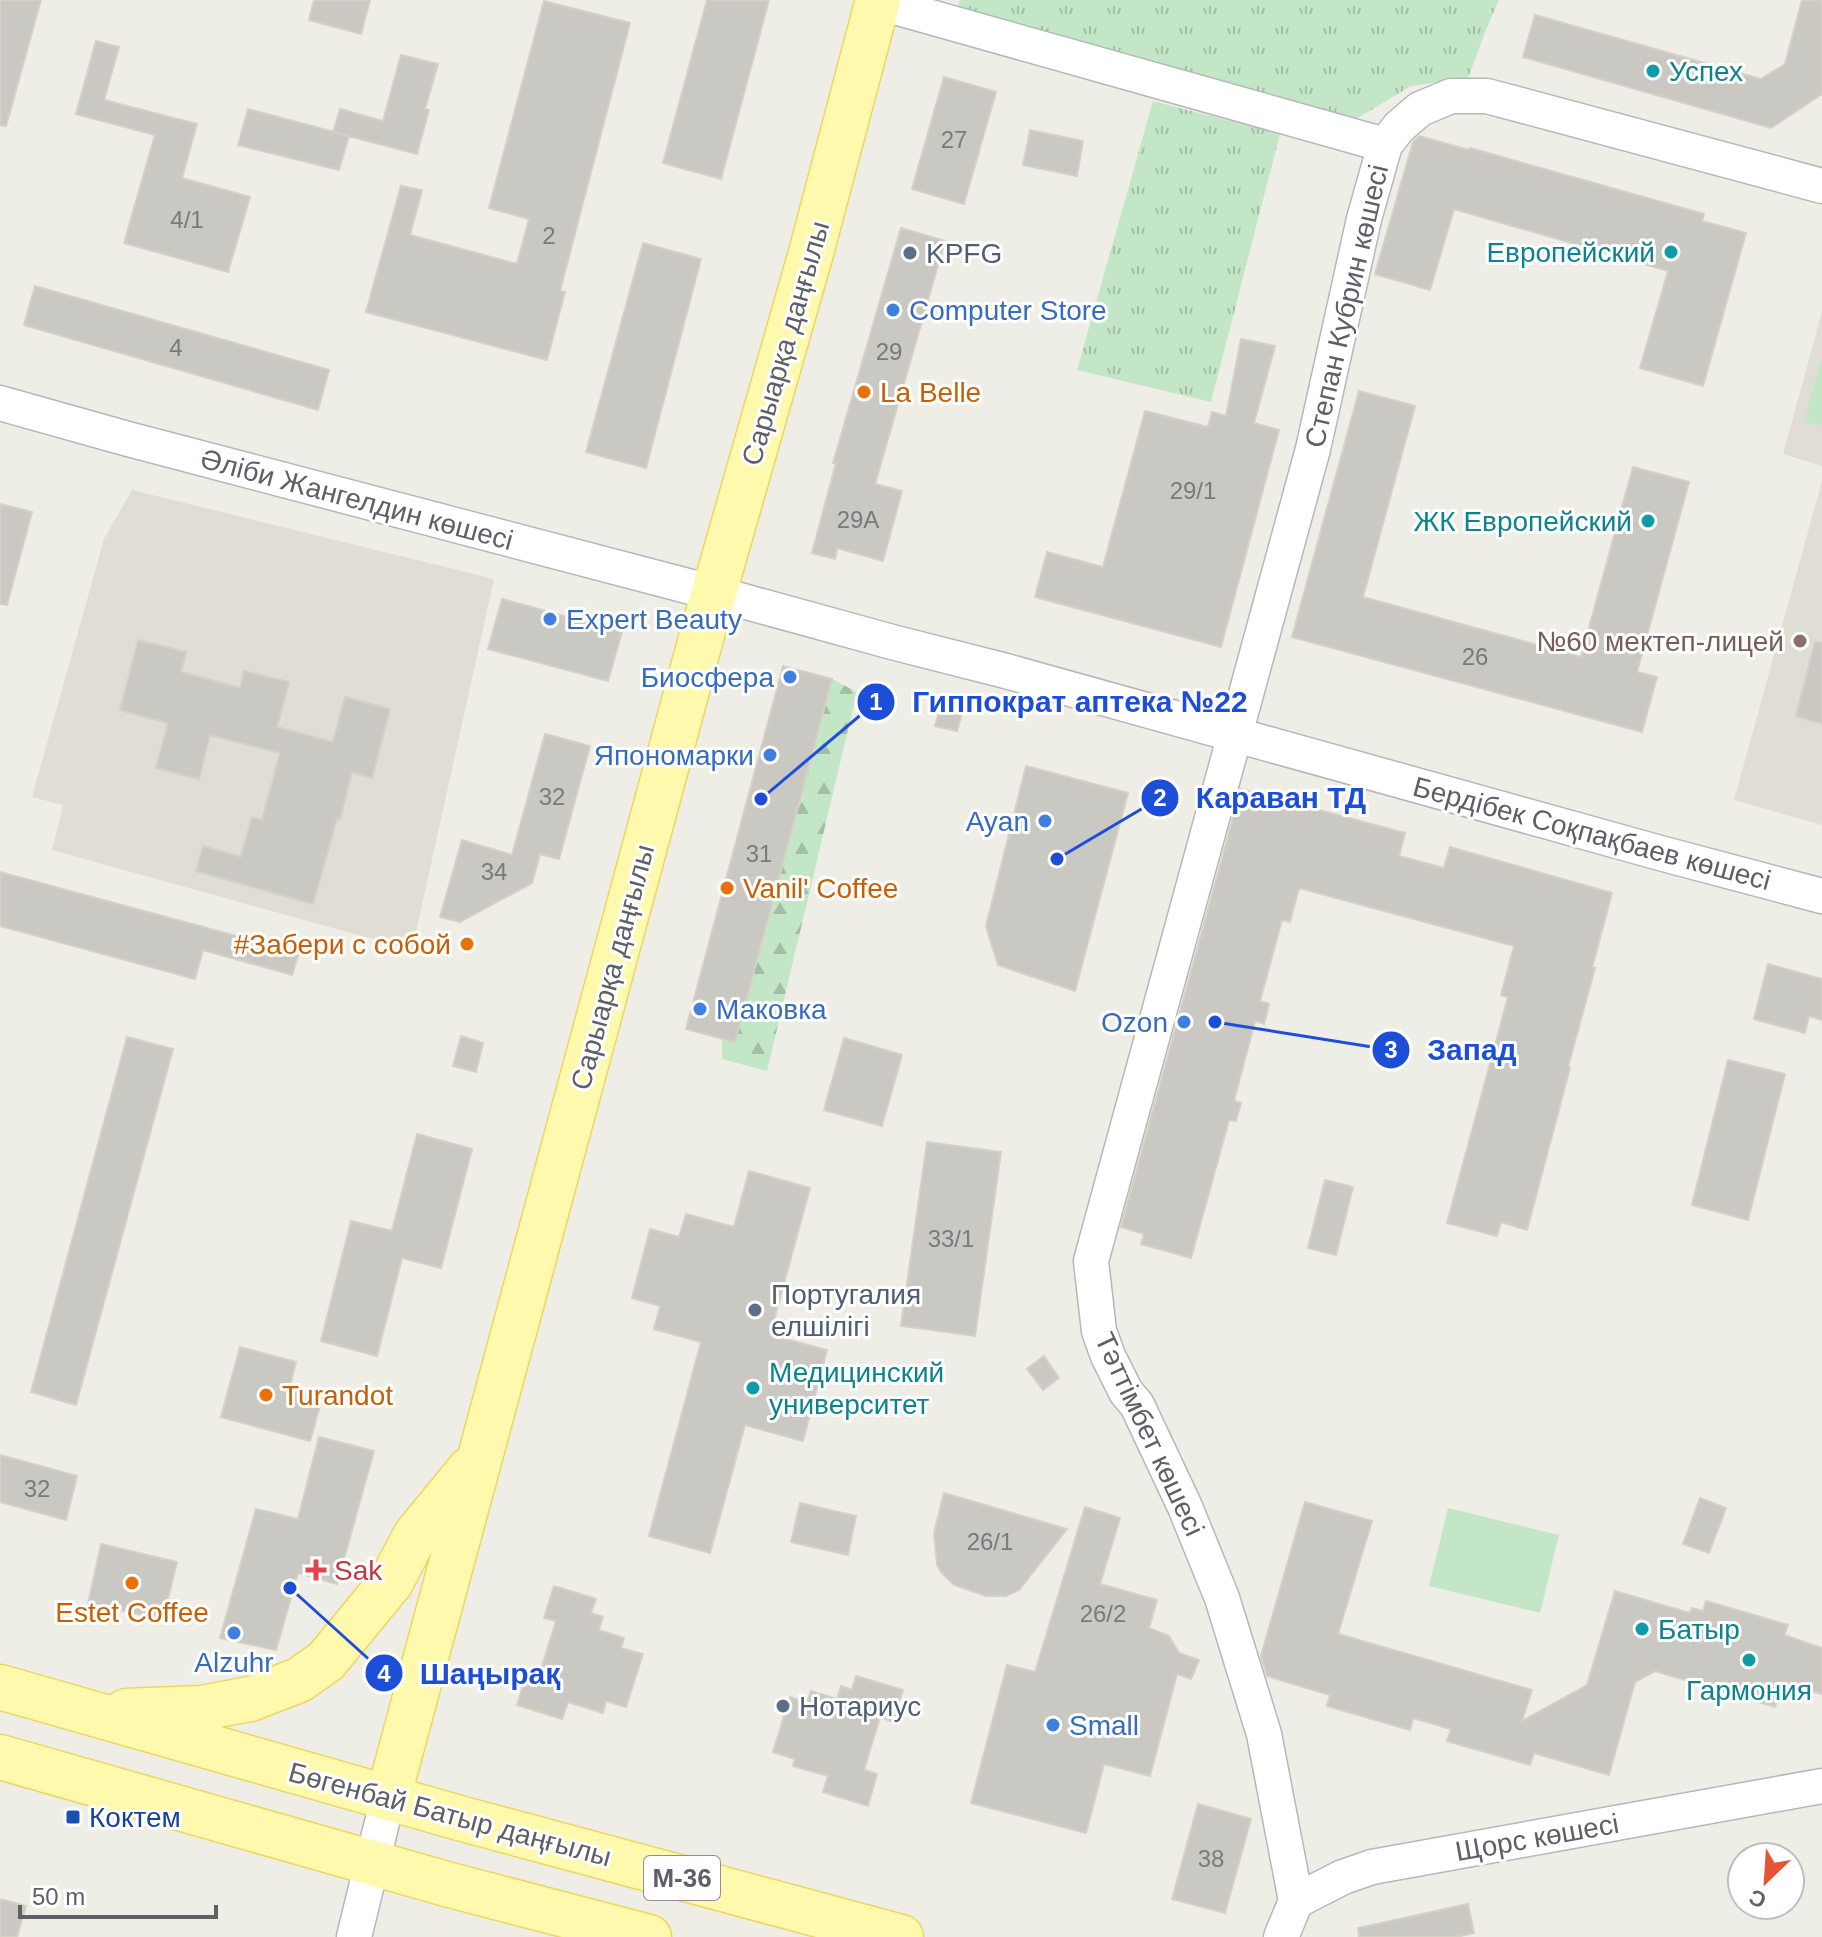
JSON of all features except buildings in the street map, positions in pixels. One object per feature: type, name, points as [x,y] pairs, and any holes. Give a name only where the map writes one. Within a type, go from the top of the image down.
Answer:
[{"type":"main road","name":"Сарыарқа даңғылы","points":[[388,1798],[714,593],[816,237],[878,1]]},
{"type":"main road","points":[[91,1713],[201,1708],[250,1699],[299,1680],[326,1661],[391,1582],[415,1536],[479,1458]]},
{"type":"main road","name":"Бөгенбай Батыр даңғылы","points":[[0,1687],[388,1798],[901,1937]]},
{"type":"main road","name":"M-36","points":[[0,1757],[450,1885],[649,1937]]},
{"type":"street","points":[[878,1],[1385,145]]},
{"type":"street","name":"Степан Кубрин көшесі","points":[[1236,734],[1313,449],[1364,219],[1385,145],[1399,127],[1420,109],[1451,96],[1487,96],[1822,186]]},
{"type":"street","name":"Әліби Жангелдин көшесі","points":[[0,403],[714,593]]},
{"type":"street","name":"Бердібек Соқпақбаев көшесі","points":[[714,593],[1822,896]]},
{"type":"street","name":"Тәттімбет көшесі","points":[[1236,734],[1091,1261],[1099,1331],[1108,1356],[1126,1392],[1137,1405],[1185,1507],[1222,1598],[1264,1734],[1296,1901]]},
{"type":"street","name":"Щорс көшесі","points":[[1296,1901],[1343,1877],[1372,1867],[1822,1786]]},
{"type":"street","name":"Сарыарқа даңғылы","points":[[354,1937],[388,1798]]},
{"type":"street","points":[[1281,1937],[1296,1901]]},
{"type":"shaded area","points":[[1822,312],[1822,466],[1783,454]]},
{"type":"shaded area","name":"№60 мектеп-лицей","points":[[1822,481],[1822,825],[1734,800]]},
{"type":"shaded area","points":[[132,490],[494,579],[412,950],[52,850],[63,805],[32,797],[104,539]]},
{"type":"green space","points":[[960,0],[1499,0],[1468,78],[1411,86],[1356,119],[957,9]]},
{"type":"green space","points":[[1153,101],[1280,134],[1211,402],[1077,370]]},
{"type":"green space","points":[[1822,356],[1822,426],[1804,421]]},
{"type":"green space","points":[[832,679],[857,692],[767,1071],[722,1059],[722,1039],[735,1042]]},
{"type":"green space","points":[[1448,1508],[1559,1535],[1540,1613],[1429,1586]]},
{"type":"place","name":"Успех","points":[[1653,71]]},
{"type":"place","name":"Европейский","points":[[1671,252]]},
{"type":"place","name":"KPFG","points":[[910,253]]},
{"type":"place","name":"Computer Store","points":[[893,310]]},
{"type":"place","name":"La Belle","points":[[864,392]]},
{"type":"place","name":"ЖК Европейский","points":[[1648,521]]},
{"type":"place","name":"Expert Beauty","points":[[550,619]]},
{"type":"place","name":"№60 мектеп-лицей","points":[[1800,641]]},
{"type":"place","name":"Биосфера","points":[[790,677]]},
{"type":"place","name":"Япономарки","points":[[770,755]]},
{"type":"place","name":"Гиппократ аптека №22","points":[[761,799]]},
{"type":"place","name":"Ayan","points":[[1045,821]]},
{"type":"place","name":"Караван ТД","points":[[1057,859]]},
{"type":"place","name":"Vanil' Coffee","points":[[727,888]]},
{"type":"place","name":"#Забери с собой","points":[[467,944]]},
{"type":"place","name":"Маковка","points":[[700,1009]]},
{"type":"place","name":"Ozon","points":[[1184,1022]]},
{"type":"place","name":"Запад","points":[[1215,1022]]},
{"type":"place","name":"Португалия елшілігі","points":[[755,1310]]},
{"type":"place","name":"Медицинский университет","points":[[753,1388]]},
{"type":"place","name":"Turandot","points":[[266,1395]]},
{"type":"place","name":"Sak","points":[[316,1570]]},
{"type":"place","name":"Estet Coffee","points":[[132,1583]]},
{"type":"place","name":"Шаңырақ","points":[[290,1588]]},
{"type":"place","name":"Батыр","points":[[1642,1629]]},
{"type":"place","name":"Alzuhr","points":[[234,1633]]},
{"type":"place","name":"Гармония","points":[[1749,1660]]},
{"type":"place","name":"Нотариус","points":[[783,1706]]},
{"type":"place","name":"Small","points":[[1053,1725]]},
{"type":"place","name":"Коктем","points":[[73,1817]]}]
